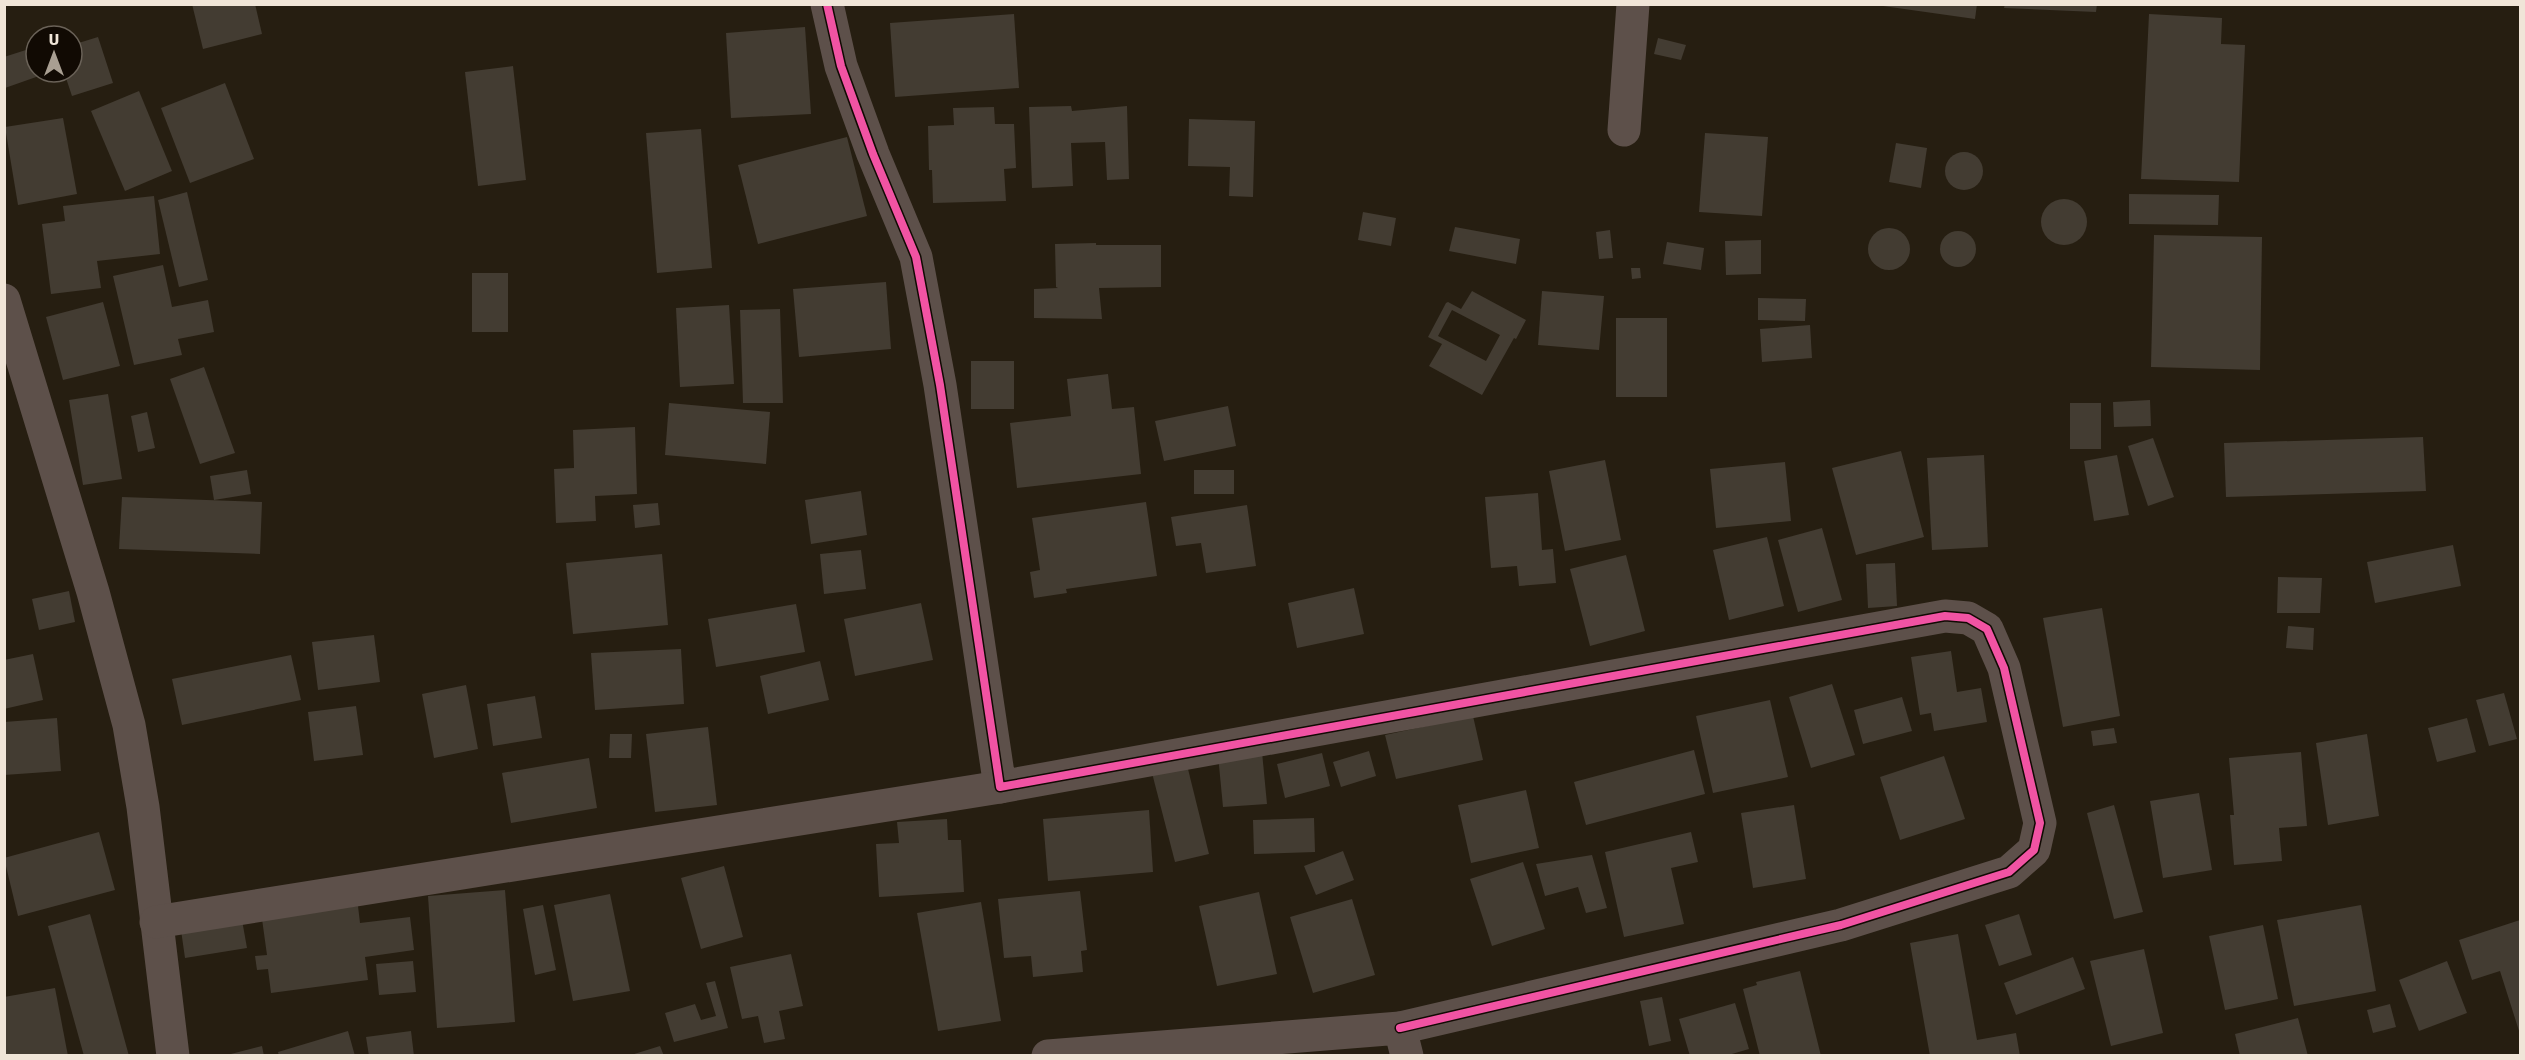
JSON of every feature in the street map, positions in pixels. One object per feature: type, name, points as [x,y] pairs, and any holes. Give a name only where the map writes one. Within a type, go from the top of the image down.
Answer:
[{"type":"street","points":[[827,4],[844,77],[916,257],[940,385],[1000,787]]},
{"type":"street","points":[[1624,130],[1633,4]]},
{"type":"street","points":[[4,300],[93,592],[129,725],[143,807],[173,1056]]},
{"type":"street","points":[[156,922],[1000,787],[1945,616],[1968,618],[1987,629],[2004,668],[2040,823],[2034,850],[2009,872],[1841,925],[1404,1042],[1048,1056]]},
{"type":"building","points":[[192,4],[255,4],[262,34],[203,49]]},
{"type":"building","points":[[1869,4],[1977,4],[1975,19]]},
{"type":"building","points":[[2005,4],[2097,4],[2096,12],[2004,8]]},
{"type":"building","points":[[1014,14],[1019,88],[895,97],[890,23]]},
{"type":"building","points":[[2149,14],[2222,18],[2221,44],[2245,45],[2239,182],[2141,179]]},
{"type":"building","points":[[805,27],[811,114],[731,118],[726,33]]},
{"type":"building","points":[[98,37],[113,83],[72,96],[68,84],[84,84],[84,41]]},
{"type":"building","points":[[1658,38],[1686,45],[1681,60],[1654,54]]},
{"type":"building","points":[[24,51],[24,81],[5,88],[4,57]]},
{"type":"building","points":[[513,66],[526,180],[478,186],[465,72]]},
{"type":"building","points":[[225,83],[254,159],[190,183],[161,108]]},
{"type":"building","points":[[139,91],[172,171],[125,191],[91,111]]},
{"type":"building","points":[[1071,106],[1072,111],[1127,106],[1129,179],[1107,180],[1105,142],[1071,143],[1073,186],[1032,188],[1029,107]]},
{"type":"building","points":[[994,107],[995,124],[1014,124],[1016,168],[1004,169],[1006,201],[933,203],[932,170],[929,170],[928,126],[954,125],[953,108]]},
{"type":"building","points":[[63,118],[77,194],[18,205],[5,127]]},
{"type":"building","points":[[1189,119],[1255,121],[1253,197],[1229,196],[1230,167],[1188,166]]},
{"type":"building","points":[[701,129],[712,268],[657,273],[646,133]]},
{"type":"building","points":[[1705,133],[1768,137],[1762,216],[1699,212]]},
{"type":"building","points":[[847,137],[867,216],[758,244],[738,165]]},
{"type":"building","points":[[1896,143],[1927,148],[1921,188],[1889,182]]},
{"type":"building","points":[[1964,152],[1977,158],[1983,171],[1977,184],[1964,190],[1951,184],[1945,171],[1951,158]]},
{"type":"building","points":[[187,192],[208,280],[179,287],[158,200]]},
{"type":"building","points":[[2129,194],[2219,195],[2218,225],[2129,224]]},
{"type":"building","points":[[154,196],[160,254],[97,261],[101,288],[51,294],[42,224],[65,221],[63,206]]},
{"type":"building","points":[[2069,199],[2081,205],[2086,213],[2086,231],[2081,239],[2073,244],[2059,245],[2051,242],[2044,235],[2041,217],[2044,209],[2051,202]]},
{"type":"building","points":[[1363,212],[1396,218],[1391,246],[1358,240]]},
{"type":"building","points":[[1455,227],[1520,239],[1516,264],[1449,251]]},
{"type":"building","points":[[1889,228],[1904,234],[1910,249],[1904,264],[1889,270],[1874,264],[1868,249],[1874,234]]},
{"type":"building","points":[[1610,230],[1613,258],[1599,259],[1596,232]]},
{"type":"building","points":[[1958,231],[1971,236],[1976,249],[1971,262],[1958,267],[1945,262],[1940,249],[1945,236]]},
{"type":"building","points":[[2154,235],[2262,237],[2260,370],[2151,367]]},
{"type":"building","points":[[1761,240],[1761,274],[1726,275],[1725,241]]},
{"type":"building","points":[[1667,242],[1704,248],[1701,270],[1663,264]]},
{"type":"building","points":[[1096,243],[1096,245],[1161,245],[1161,287],[1099,288],[1102,319],[1034,318],[1034,289],[1058,288],[1056,287],[1055,244]]},
{"type":"building","points":[[163,265],[172,307],[208,300],[214,332],[178,339],[182,355],[134,365],[113,276]]},
{"type":"building","points":[[1631,268],[1640,268],[1641,278],[1632,279]]},
{"type":"building","points":[[472,273],[508,273],[508,332],[472,332]]},
{"type":"building","points":[[886,282],[891,349],[799,357],[793,289]]},
{"type":"building","points":[[1472,291],[1526,320],[1482,395],[1429,366],[1442,344],[1428,337],[1446,303],[1461,309]],"holes":[[[1452,310],[1500,335],[1486,361],[1438,336]]]},
{"type":"building","points":[[1542,291],[1604,296],[1599,350],[1538,345]]},
{"type":"building","points":[[1758,298],[1806,299],[1805,321],[1758,320]]},
{"type":"building","points":[[103,302],[120,366],[63,380],[46,317]]},
{"type":"building","points":[[729,305],[734,384],[680,387],[676,308]]},
{"type":"building","points":[[780,309],[783,403],[743,403],[740,310]]},
{"type":"building","points":[[1616,318],[1667,318],[1667,397],[1616,397]]},
{"type":"building","points":[[1810,325],[1812,358],[1762,362],[1760,329]]},
{"type":"building","points":[[971,361],[1014,361],[1014,409],[971,409]]},
{"type":"building","points":[[204,367],[235,453],[200,464],[170,379]]},
{"type":"building","points":[[1108,374],[1112,409],[1134,407],[1141,474],[1017,488],[1010,423],[1071,416],[1067,379]]},
{"type":"building","points":[[108,394],[122,479],[83,485],[69,400]]},
{"type":"building","points":[[2150,400],[2151,426],[2114,427],[2113,402]]},
{"type":"building","points":[[669,403],[770,412],[766,464],[665,455]]},
{"type":"building","points":[[2070,403],[2101,403],[2101,449],[2070,449]]},
{"type":"building","points":[[1228,406],[1236,446],[1164,461],[1155,421]]},
{"type":"building","points":[[147,412],[155,448],[138,452],[131,416]]},
{"type":"building","points":[[635,427],[637,494],[595,496],[596,521],[556,523],[554,469],[574,468],[573,430]]},
{"type":"building","points":[[2423,437],[2426,491],[2226,497],[2224,443]]},
{"type":"building","points":[[2153,438],[2174,497],[2148,506],[2128,446]]},
{"type":"building","points":[[1901,451],[1924,537],[1856,555],[1832,468]]},
{"type":"building","points":[[1984,455],[1988,547],[1932,550],[1927,458]]},
{"type":"building","points":[[2117,455],[2129,515],[2094,521],[2084,461]]},
{"type":"building","points":[[1605,460],[1621,540],[1565,551],[1549,471]]},
{"type":"building","points":[[1785,462],[1791,521],[1716,528],[1710,469]]},
{"type":"building","points":[[247,470],[251,494],[214,500],[210,476]]},
{"type":"building","points":[[1194,470],[1234,470],[1234,494],[1194,494]]},
{"type":"building","points":[[861,491],[867,535],[811,544],[805,500]]},
{"type":"building","points":[[1538,493],[1542,550],[1553,549],[1556,583],[1519,586],[1517,566],[1491,568],[1485,497]]},
{"type":"building","points":[[122,497],[262,502],[260,554],[119,549]]},
{"type":"building","points":[[1146,502],[1157,576],[1066,589],[1067,593],[1034,598],[1030,572],[1040,570],[1032,518]]},
{"type":"building","points":[[658,503],[660,525],[635,528],[633,505]]},
{"type":"building","points":[[1247,505],[1256,566],[1206,573],[1201,543],[1176,546],[1171,517]]},
{"type":"building","points":[[1822,528],[1842,600],[1798,612],[1778,540]]},
{"type":"building","points":[[1767,537],[1784,606],[1729,620],[1713,550]]},
{"type":"building","points":[[2453,545],[2461,586],[2375,603],[2367,562]]},
{"type":"building","points":[[861,550],[866,589],[824,594],[820,554]]},
{"type":"building","points":[[662,554],[668,625],[573,634],[566,563]]},
{"type":"building","points":[[1626,555],[1645,631],[1590,646],[1570,569]]},
{"type":"building","points":[[1895,563],[1897,606],[1868,608],[1866,564]]},
{"type":"building","points":[[2278,577],[2322,578],[2320,613],[2277,613]]},
{"type":"building","points":[[1354,588],[1364,634],[1297,648],[1288,603]]},
{"type":"building","points":[[69,591],[75,622],[39,630],[32,599]]},
{"type":"building","points":[[921,603],[933,660],[855,676],[844,619]]},
{"type":"building","points":[[796,604],[805,652],[716,667],[708,619]]},
{"type":"building","points":[[2102,608],[2120,716],[2063,727],[2043,618]]},
{"type":"building","points":[[2288,626],[2314,628],[2313,650],[2286,648]]},
{"type":"building","points":[[374,635],[380,682],[318,690],[312,642]]},
{"type":"building","points":[[681,649],[684,704],[595,710],[591,653]]},
{"type":"building","points":[[1951,651],[1957,692],[1981,688],[1987,722],[1934,731],[1931,713],[1920,715],[1911,657]]},
{"type":"building","points":[[33,654],[43,700],[4,709],[4,660]]},
{"type":"building","points":[[291,655],[301,700],[182,725],[172,679]]},
{"type":"building","points":[[820,661],[829,700],[768,714],[760,676]]},
{"type":"building","points":[[1832,684],[1855,755],[1811,768],[1789,697]]},
{"type":"building","points":[[466,685],[478,749],[434,758],[422,694]]},
{"type":"building","points":[[2504,693],[2517,739],[2489,746],[2476,700]]},
{"type":"building","points":[[535,696],[542,738],[493,746],[487,704]]},
{"type":"building","points":[[1902,697],[1912,731],[1863,744],[1854,710]]},
{"type":"building","points":[[1770,700],[1788,777],[1713,793],[1696,716]]},
{"type":"building","points":[[356,706],[363,755],[314,761],[308,712]]},
{"type":"building","points":[[1473,716],[1483,760],[1396,779],[1385,735]]},
{"type":"building","points":[[57,718],[61,771],[4,775],[4,722]]},
{"type":"building","points":[[2467,718],[2476,752],[2437,762],[2428,728]]},
{"type":"building","points":[[708,727],[717,805],[655,812],[646,734]]},
{"type":"building","points":[[2114,728],[2117,743],[2093,746],[2091,731]]},
{"type":"building","points":[[610,734],[632,734],[631,758],[609,758]]},
{"type":"building","points":[[2367,734],[2379,816],[2328,825],[2316,743]]},
{"type":"building","points":[[1694,750],[1705,794],[1586,825],[1574,782]]},
{"type":"building","points":[[1369,751],[1376,776],[1341,787],[1333,762]]},
{"type":"building","points":[[1262,752],[1267,804],[1223,807],[1218,755]]},
{"type":"building","points":[[2301,752],[2307,826],[2279,828],[2282,861],[2234,865],[2230,815],[2234,815],[2229,758]]},
{"type":"building","points":[[1322,753],[1330,786],[1285,798],[1277,764]]},
{"type":"building","points":[[1944,756],[1965,819],[1900,840],[1880,777]]},
{"type":"building","points":[[589,758],[597,808],[511,823],[502,773]]},
{"type":"building","points":[[1187,765],[1209,854],[1175,862],[1152,773]]},
{"type":"building","points":[[1526,790],[1539,848],[1471,863],[1458,805]]},
{"type":"building","points":[[2199,793],[2212,870],[2163,878],[2150,801]]},
{"type":"building","points":[[1794,805],[1806,879],[1753,888],[1741,813]]},
{"type":"building","points":[[2114,805],[2143,912],[2114,919],[2087,813]]},
{"type":"building","points":[[1149,810],[1153,872],[1048,881],[1043,819]]},
{"type":"building","points":[[1314,818],[1315,852],[1254,854],[1253,820]]},
{"type":"building","points":[[947,819],[948,840],[961,840],[964,892],[879,897],[876,844],[899,843],[897,822]]},
{"type":"building","points":[[99,832],[115,890],[18,916],[4,858]]},
{"type":"building","points":[[1691,832],[1698,862],[1671,868],[1684,924],[1624,937],[1605,852]]},
{"type":"building","points":[[1343,851],[1354,880],[1316,895],[1304,866]]},
{"type":"building","points":[[1592,855],[1607,908],[1586,913],[1578,887],[1545,896],[1536,864]]},
{"type":"building","points":[[1523,862],[1545,929],[1492,946],[1470,879]]},
{"type":"building","points":[[724,866],[743,937],[701,949],[681,878]]},
{"type":"building","points":[[505,890],[515,1022],[437,1028],[428,896]]},
{"type":"building","points":[[1080,891],[1087,950],[1081,951],[1083,972],[1033,977],[1031,956],[1004,958],[998,899]]},
{"type":"building","points":[[1259,892],[1277,974],[1217,986],[1199,906]]},
{"type":"building","points":[[610,894],[630,991],[573,1001],[554,905]]},
{"type":"building","points":[[1352,899],[1375,975],[1313,993],[1290,917]]},
{"type":"building","points":[[981,902],[1001,1021],[938,1031],[917,913]]},
{"type":"building","points":[[543,905],[556,970],[535,975],[523,909]]},
{"type":"building","points":[[2361,905],[2376,991],[2294,1006],[2277,920]]},
{"type":"building","points":[[358,906],[360,923],[410,917],[414,950],[365,957],[368,980],[271,993],[268,969],[257,970],[255,956],[267,955],[262,919]]},
{"type":"building","points":[[90,914],[129,1056],[84,1056],[48,926]]},
{"type":"building","points":[[2019,914],[2032,955],[1999,966],[1985,925]]},
{"type":"building","points":[[242,920],[247,948],[185,958],[181,930]]},
{"type":"building","points":[[2520,920],[2520,1034],[2500,971],[2472,980],[2459,940]]},
{"type":"building","points":[[2263,925],[2278,999],[2225,1010],[2209,936]]},
{"type":"building","points":[[1958,934],[1977,1040],[2016,1033],[2020,1056],[1930,1056],[1910,943]]},
{"type":"building","points":[[2144,949],[2163,1033],[2111,1046],[2090,961]]},
{"type":"building","points":[[791,954],[803,1006],[779,1011],[785,1039],[764,1043],[758,1016],[742,1019],[730,967]]},
{"type":"building","points":[[2073,957],[2085,989],[2016,1015],[2004,983]]},
{"type":"building","points":[[413,961],[416,992],[379,995],[376,964]]},
{"type":"building","points":[[2447,961],[2467,1013],[2419,1031],[2399,980]]},
{"type":"building","points":[[1800,971],[1821,1056],[1760,1056],[1743,989],[1757,985],[1756,982]]},
{"type":"building","points":[[715,981],[728,1028],[674,1042],[665,1013],[695,1004],[701,1020],[716,1016],[706,983]]},
{"type":"building","points":[[55,988],[68,1056],[5,1056],[4,997]]},
{"type":"building","points":[[1662,997],[1671,1041],[1649,1046],[1640,1001]]},
{"type":"building","points":[[1735,1003],[1749,1049],[1725,1056],[1690,1056],[1679,1019]]},
{"type":"building","points":[[2390,1004],[2396,1027],[2373,1033],[2367,1010]]},
{"type":"building","points":[[2298,1018],[2308,1056],[2240,1056],[2235,1034]]},
{"type":"building","points":[[348,1031],[355,1056],[279,1056],[278,1052]]},
{"type":"building","points":[[411,1031],[414,1056],[369,1056],[366,1037]]},
{"type":"building","points":[[262,1046],[264,1056],[227,1056],[227,1055]]},
{"type":"building","points":[[660,1046],[664,1056],[631,1056],[631,1055]]},
{"type":"cycle path","points":[[827,4],[841,66],[873,154],[916,257],[940,385],[1000,787],[1945,616],[1968,618],[1987,629],[2004,668],[2040,823],[2034,850],[2009,872],[1841,925],[1400,1028]]}]
